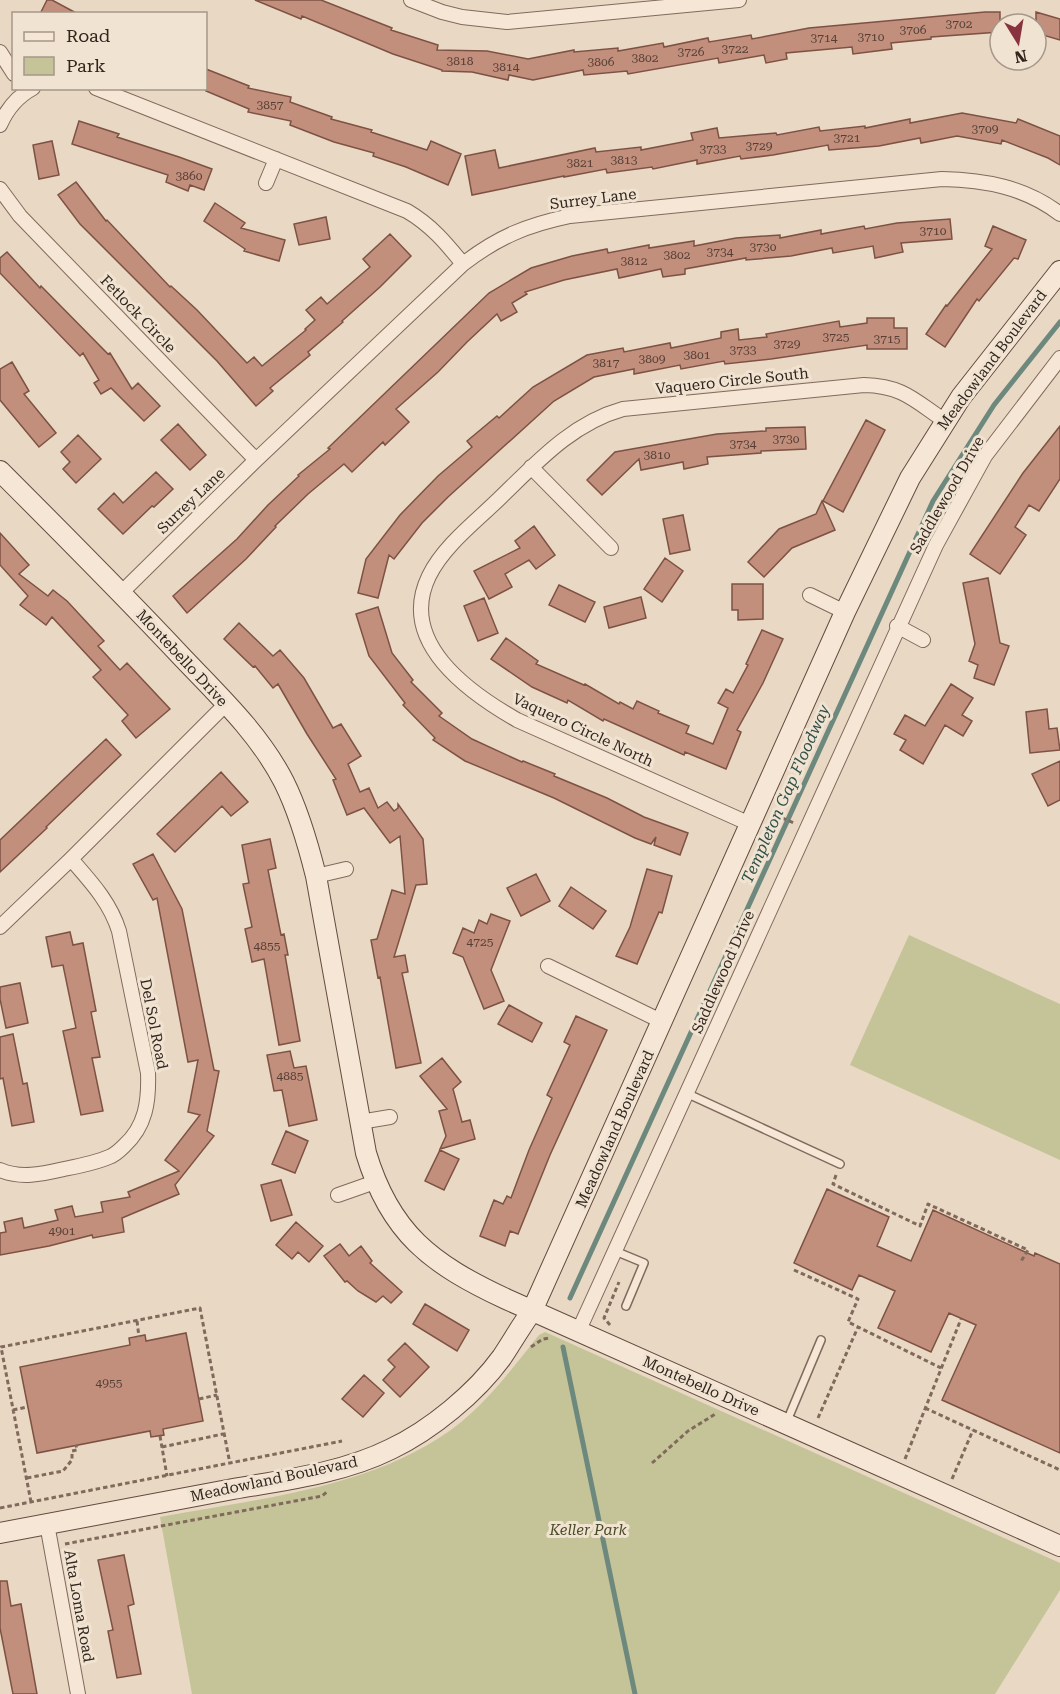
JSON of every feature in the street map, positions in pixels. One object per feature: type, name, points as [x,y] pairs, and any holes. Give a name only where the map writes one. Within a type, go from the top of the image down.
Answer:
[{"type":"street","points":[[411,0],[462,17],[507,22],[739,0]]},
{"type":"street","points":[[0,52],[12,71]]},
{"type":"street","points":[[0,125],[12,105],[27,90]]},
{"type":"street","points":[[101,90],[407,211],[423,220],[439,234],[463,264]]},
{"type":"street","points":[[266,183],[276,159]]},
{"type":"street","name":"Surrey Lane","points":[[121,592],[256,460],[463,264],[506,235],[526,227],[570,216],[942,179],[972,180],[1003,185],[1032,196],[1060,214]]},
{"type":"street","name":"Fetlock Circle","points":[[0,189],[20,216],[256,460]]},
{"type":"street","name":"Meadowland Boulevard","points":[[0,1533],[325,1471],[360,1462],[391,1449],[437,1420],[480,1383],[501,1357],[532,1311],[845,612],[910,478],[945,421],[1060,271]]},
{"type":"street","name":"Saddlewood Drive","points":[[578,1332],[897,626],[936,545],[985,456],[1060,358]]},
{"type":"street","name":"Vaquero Circle South","points":[[509,489],[570,434],[605,414],[623,409],[852,386],[883,385],[900,390],[945,421]]},
{"type":"street","points":[[531,467],[611,548]]},
{"type":"street","name":"Montebello Drive","points":[[0,471],[121,592],[226,704],[260,743],[284,782],[308,844],[316,876],[366,1153],[375,1182],[387,1206],[418,1245],[480,1287],[578,1332],[790,1415],[1060,1546]]},
{"type":"street","name":"Vaquero Circle North","points":[[509,489],[449,548],[430,574],[423,591],[421,609],[430,645],[458,680],[517,720],[750,824]]},
{"type":"street","points":[[810,595],[845,612]]},
{"type":"street","points":[[897,626],[923,640]]},
{"type":"street","points":[[0,927],[226,704]]},
{"type":"street","name":"Del Sol Road","points":[[0,1170],[21,1176],[44,1174],[94,1163],[112,1156],[138,1130],[146,1113],[148,1073],[114,913],[71,859]]},
{"type":"street","points":[[316,876],[346,869]]},
{"type":"street","points":[[548,966],[663,1022]]},
{"type":"street","points":[[360,1122],[390,1118]]},
{"type":"street","points":[[338,1196],[375,1182]]},
{"type":"street","name":"Alta Loma Road","points":[[47,1524],[78,1694]]},
{"type":"lane","points":[[686,1093],[840,1164]]},
{"type":"lane","points":[[615,1251],[644,1263],[626,1306]]},
{"type":"lane","points":[[790,1415],[821,1340]]},
{"type":"path","points":[[782,818],[794,823]]},
{"type":"path","points":[[840,1164],[833,1184],[920,1226],[928,1203],[1028,1250],[1020,1263]]},
{"type":"path","points":[[619,1329],[608,1324],[604,1318],[629,1257]]},
{"type":"path","points":[[794,1270],[858,1299],[848,1322],[941,1368]]},
{"type":"path","points":[[31,1502],[1,1347],[200,1308],[230,1464]]},
{"type":"path","points":[[914,1465],[904,1461],[961,1319]]},
{"type":"path","points":[[137,1321],[139,1336]]},
{"type":"path","points":[[790,1415],[818,1418],[858,1327]]},
{"type":"path","points":[[527,1352],[532,1345],[543,1339],[553,1338]]},
{"type":"path","points":[[199,1399],[217,1395]]},
{"type":"path","points":[[13,1410],[27,1407]]},
{"type":"path","points":[[652,1463],[688,1431],[718,1412],[708,1408]]},
{"type":"path","points":[[925,1408],[1060,1470]]},
{"type":"path","points":[[942,1476],[952,1479],[973,1430]]},
{"type":"path","points":[[162,1447],[224,1434]]},
{"type":"path","points":[[160,1436],[167,1476]]},
{"type":"path","points":[[0,1508],[342,1441]]},
{"type":"path","points":[[26,1478],[63,1471],[72,1460],[72,1451],[77,1450],[76,1445]]},
{"type":"path","points":[[52,1546],[322,1496],[331,1487]]},
{"type":"green space","points":[[909,935],[1060,1004],[1060,1160],[850,1065]]},
{"type":"green space","name":"Keller Park","points":[[545,1332],[1060,1563],[1060,1590],[995,1694],[192,1694],[160,1517],[317,1487],[393,1462],[428,1445],[460,1423],[492,1392],[539,1335]]},
{"type":"building","points":[[47,0],[52,0],[74,12],[41,12]]},
{"type":"building","points":[[255,0],[321,0],[392,28],[391,30],[438,45],[437,50],[487,51],[528,59],[574,50],[574,52],[618,48],[618,51],[663,43],[664,47],[708,38],[709,42],[751,35],[752,39],[809,28],[985,12],[988,12],[988,33],[931,37],[931,39],[891,43],[892,49],[853,54],[852,47],[786,53],[787,59],[766,63],[764,55],[719,63],[718,58],[628,74],[627,71],[584,75],[583,70],[533,80],[509,75],[508,80],[472,72],[442,71],[393,54],[302,16],[301,19]]},
{"type":"building","points":[[1048,16],[1060,19],[1060,40],[1048,36]]},
{"type":"building","points":[[207,69],[249,86],[248,88],[291,97],[290,102],[332,117],[331,119],[372,130],[371,132],[427,150],[431,141],[461,154],[448,185],[373,156],[374,153],[334,142],[290,125],[291,121],[248,112],[249,109],[206,91]]},
{"type":"building","points":[[962,113],[1016,123],[1018,119],[1060,136],[1060,165],[1002,140],[1001,144],[957,136],[921,143],[920,138],[879,146],[829,150],[828,145],[741,159],[740,156],[697,164],[697,160],[653,169],[652,167],[607,173],[606,169],[472,195],[465,156],[495,150],[499,168],[595,148],[596,152],[641,147],[641,150],[693,140],[691,133],[717,128],[719,138],[776,133],[777,135],[819,127],[820,131],[865,126],[865,128],[910,119],[910,123]]},
{"type":"building","points":[[79,121],[119,134],[117,137],[212,169],[204,190],[190,185],[188,191],[166,182],[168,175],[72,144]]},
{"type":"building","points":[[52,141],[59,175],[39,179],[33,145]]},
{"type":"building","points":[[76,182],[106,221],[170,287],[197,310],[247,363],[254,357],[262,366],[306,330],[315,320],[306,310],[321,297],[327,304],[370,267],[363,259],[390,234],[411,256],[343,322],[308,352],[310,355],[270,388],[273,391],[256,406],[217,361],[80,224],[58,195]]},
{"type":"building","points":[[215,203],[245,223],[241,228],[285,240],[279,261],[244,251],[245,249],[204,221]]},
{"type":"building","points":[[326,217],[330,239],[299,245],[294,224]]},
{"type":"building","points":[[950,219],[952,239],[901,243],[903,252],[875,258],[873,246],[833,253],[832,248],[791,256],[746,260],[746,258],[685,269],[685,274],[663,277],[661,269],[619,278],[617,269],[564,280],[525,292],[527,294],[512,303],[517,312],[501,321],[497,314],[438,372],[396,409],[409,422],[385,445],[383,442],[352,472],[344,464],[308,494],[246,559],[187,613],[173,596],[237,539],[298,475],[330,449],[328,448],[489,293],[531,268],[607,249],[608,253],[649,245],[649,248],[694,241],[694,246],[736,238],[780,235],[780,238],[821,230],[821,234],[864,226],[865,229],[897,223]]},
{"type":"building","points":[[993,226],[1026,240],[1018,259],[1014,258],[979,301],[977,299],[945,347],[926,334],[946,305],[992,249],[985,246]]},
{"type":"building","points":[[7,252],[40,288],[41,286],[108,354],[110,353],[132,389],[138,383],[160,406],[144,421],[111,388],[101,394],[94,383],[99,380],[83,353],[80,356],[0,273],[0,258]]},
{"type":"building","points":[[867,318],[894,318],[894,328],[907,328],[907,349],[867,349],[867,345],[771,359],[725,364],[724,361],[681,369],[680,365],[634,374],[634,369],[594,377],[554,401],[448,497],[422,523],[394,559],[389,555],[378,598],[358,593],[366,559],[400,515],[438,476],[472,447],[467,441],[497,416],[499,418],[533,387],[587,355],[623,348],[624,352],[670,343],[671,348],[721,338],[721,332],[738,329],[739,340],[767,337],[766,334],[839,321],[840,327],[867,323]]},
{"type":"building","points":[[12,362],[29,391],[24,394],[56,433],[39,447],[0,400],[0,369]]},
{"type":"building","points":[[866,420],[885,430],[843,512],[823,501]]},
{"type":"building","points":[[178,424],[206,455],[190,470],[161,440]]},
{"type":"building","points":[[1060,426],[1060,479],[1039,511],[1029,505],[1015,527],[1026,535],[1000,574],[970,554],[1023,473]]},
{"type":"building","points":[[805,427],[806,449],[707,457],[708,464],[684,469],[683,462],[641,470],[639,459],[602,495],[587,480],[615,452],[717,434],[766,431],[766,428]]},
{"type":"building","points":[[78,435],[101,459],[76,483],[63,469],[70,462],[61,452]]},
{"type":"building","points":[[156,472],[173,489],[123,534],[98,509],[114,493],[123,503]]},
{"type":"building","points":[[822,501],[835,530],[792,548],[764,577],[748,562],[779,529],[816,514]]},
{"type":"building","points":[[683,515],[690,550],[670,554],[663,519]]},
{"type":"building","points":[[534,526],[555,555],[536,569],[529,560],[505,574],[512,587],[489,599],[474,571],[520,548],[515,541]]},
{"type":"building","points":[[0,533],[29,565],[19,574],[48,596],[53,590],[67,601],[104,641],[98,646],[120,670],[127,663],[170,709],[136,738],[122,721],[128,715],[93,677],[101,670],[52,617],[46,625],[20,605],[28,596],[0,565]]},
{"type":"building","points":[[665,558],[683,571],[662,602],[644,589]]},
{"type":"building","points":[[988,578],[1000,643],[1009,646],[994,685],[974,678],[978,665],[969,661],[975,644],[963,583]]},
{"type":"building","points":[[732,584],[763,584],[763,619],[738,620],[738,610],[732,610]]},
{"type":"building","points":[[559,585],[595,602],[585,622],[549,605]]},
{"type":"building","points":[[641,597],[646,618],[609,628],[604,607]]},
{"type":"building","points":[[484,598],[498,633],[478,641],[464,606]]},
{"type":"building","points":[[378,607],[392,653],[413,680],[411,682],[442,713],[439,716],[472,739],[555,774],[554,776],[607,798],[644,817],[688,833],[680,855],[654,845],[656,837],[651,844],[635,838],[554,798],[465,761],[433,740],[435,738],[403,705],[405,703],[369,656],[356,614]]},
{"type":"building","points":[[239,623],[273,656],[280,650],[304,678],[333,728],[341,724],[361,756],[348,764],[360,792],[369,788],[378,808],[387,802],[394,811],[398,808],[398,804],[423,839],[427,884],[416,885],[394,957],[405,955],[408,972],[402,973],[421,1063],[396,1068],[371,940],[377,939],[392,890],[405,894],[400,836],[390,843],[364,808],[347,815],[333,780],[336,779],[278,684],[273,688],[255,666],[253,667],[224,639]]},
{"type":"building","points":[[762,630],[783,639],[763,683],[737,730],[741,732],[726,769],[685,752],[684,755],[604,719],[603,721],[568,700],[567,703],[532,687],[491,659],[506,638],[538,661],[536,664],[585,684],[619,704],[620,702],[633,709],[637,701],[689,726],[686,733],[713,744],[728,708],[718,703],[726,689],[733,693],[748,665],[746,664]]},
{"type":"building","points":[[951,684],[973,698],[962,715],[972,721],[963,736],[945,725],[923,764],[900,750],[906,740],[894,734],[905,715],[925,726]]},
{"type":"building","points":[[1047,709],[1049,729],[1057,728],[1060,750],[1030,753],[1026,712]]},
{"type":"building","points":[[106,739],[121,755],[0,872],[0,840]]},
{"type":"building","points":[[1060,761],[1060,800],[1048,806],[1032,774]]},
{"type":"building","points":[[221,772],[248,802],[231,816],[222,806],[175,852],[157,834]]},
{"type":"building","points":[[270,839],[276,868],[268,870],[281,935],[284,934],[288,955],[285,955],[300,1041],[279,1045],[264,959],[252,962],[245,929],[252,927],[243,884],[249,883],[242,845]]},
{"type":"building","points":[[153,854],[182,909],[214,1070],[219,1071],[207,1131],[214,1136],[175,1185],[179,1194],[122,1218],[124,1232],[93,1238],[92,1235],[0,1255],[0,1233],[6,1232],[4,1222],[22,1218],[24,1228],[58,1220],[55,1210],[72,1206],[75,1217],[103,1212],[101,1202],[130,1197],[128,1192],[179,1171],[165,1160],[200,1115],[188,1112],[198,1060],[188,1062],[157,898],[153,900],[133,864]]},
{"type":"building","points":[[647,869],[672,876],[662,913],[659,912],[637,964],[616,956],[630,927]]},
{"type":"building","points":[[536,874],[550,901],[521,916],[507,888]]},
{"type":"building","points":[[571,887],[606,911],[593,929],[559,906]]},
{"type":"building","points":[[491,914],[510,921],[491,970],[504,1001],[484,1009],[463,957],[453,953],[463,928],[474,933],[479,920],[487,924]]},
{"type":"building","points":[[70,932],[73,945],[83,943],[96,1011],[91,1012],[100,1057],[92,1058],[103,1111],[81,1115],[63,1031],[76,1028],[63,965],[52,967],[46,937]]},
{"type":"building","points":[[20,983],[28,1023],[6,1028],[0,987]]},
{"type":"building","points":[[509,1005],[542,1023],[532,1042],[498,1024]]},
{"type":"building","points":[[576,1016],[607,1030],[550,1155],[518,1234],[510,1231],[505,1246],[480,1236],[494,1200],[503,1204],[507,1196],[511,1198],[552,1098],[547,1095],[570,1045],[564,1042]]},
{"type":"building","points":[[13,1034],[23,1084],[27,1083],[34,1122],[12,1126],[3,1078],[0,1079],[0,1037]]},
{"type":"building","points":[[290,1051],[294,1068],[306,1066],[317,1120],[289,1126],[282,1090],[274,1091],[267,1055]]},
{"type":"building","points":[[442,1058],[461,1082],[453,1089],[462,1122],[470,1120],[475,1139],[440,1149],[446,1136],[439,1111],[447,1109],[420,1076]]},
{"type":"building","points":[[286,1131],[308,1141],[295,1173],[272,1164]]},
{"type":"building","points":[[440,1150],[459,1159],[444,1190],[425,1181]]},
{"type":"building","points":[[281,1180],[292,1215],[271,1221],[261,1185]]},
{"type":"building","points":[[827,1189],[889,1217],[877,1246],[911,1261],[933,1210],[1034,1256],[1035,1253],[1060,1264],[1060,1453],[942,1400],[976,1325],[949,1313],[931,1352],[878,1328],[895,1291],[859,1275],[852,1290],[794,1263]]},
{"type":"building","points":[[296,1222],[323,1246],[309,1262],[298,1252],[292,1259],[276,1245]]},
{"type":"building","points":[[340,1244],[349,1256],[361,1246],[372,1261],[370,1263],[402,1292],[391,1303],[383,1296],[376,1302],[347,1281],[345,1282],[324,1256]]},
{"type":"building","points":[[425,1304],[469,1330],[457,1351],[413,1324]]},
{"type":"building","points":[[186,1333],[203,1421],[163,1429],[164,1435],[151,1437],[150,1431],[37,1453],[20,1367],[130,1345],[129,1338],[145,1335],[146,1341]]},
{"type":"building","points":[[405,1343],[429,1367],[400,1397],[383,1380],[395,1367],[388,1360]]},
{"type":"building","points":[[364,1375],[384,1393],[363,1417],[342,1399]]},
{"type":"building","points":[[124,1555],[134,1604],[128,1606],[141,1674],[117,1678],[108,1631],[113,1630],[98,1560]]},
{"type":"building","points":[[0,1581],[7,1581],[11,1606],[21,1604],[37,1694],[13,1694],[0,1628]]},
{"type":"waterway","name":"Templeton Gap Floodway","points":[[570,1298],[933,501],[994,405],[1060,322]]},
{"type":"waterway","name":"Templeton Gap Floodway","points":[[563,1347],[635,1694]]}]
